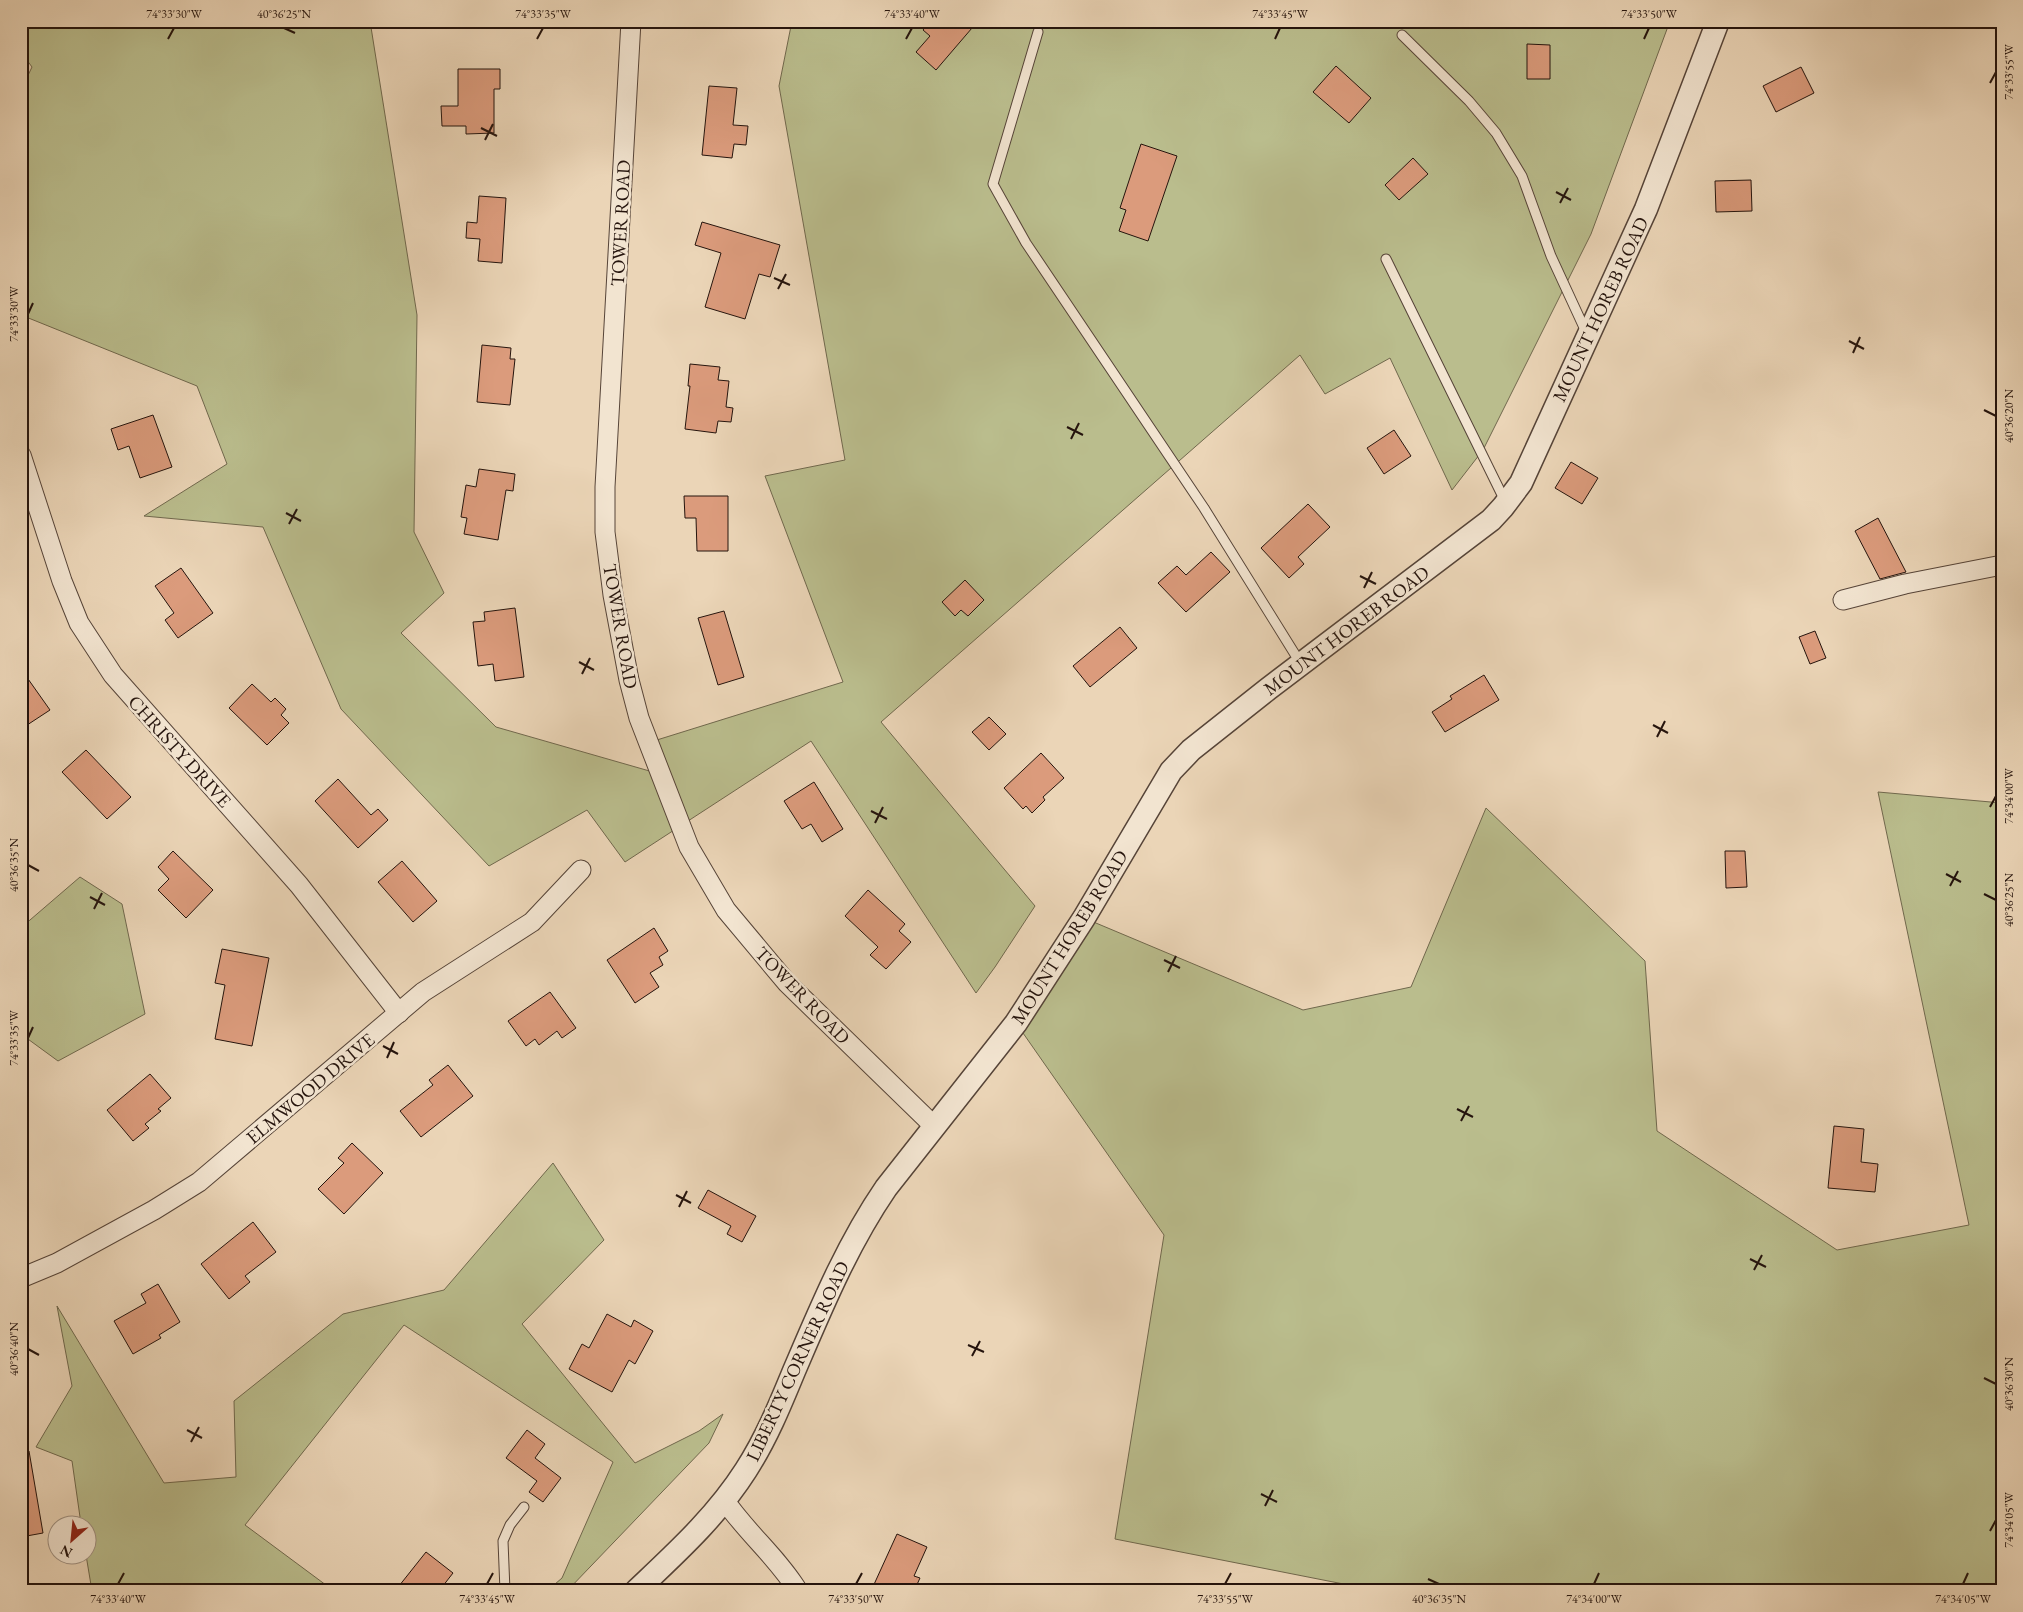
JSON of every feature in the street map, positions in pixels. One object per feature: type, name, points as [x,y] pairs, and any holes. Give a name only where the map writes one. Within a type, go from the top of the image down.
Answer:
[{"type":"street","name":"TOWER ROAD","points":[[631,21],[605,486],[605,532],[613,595],[629,680],[639,718],[689,847],[726,910],[787,984],[935,1127]]},
{"type":"street","name":"MOUNT HOREB ROAD","points":[[886,1188],[1016,1024],[1084,918],[1171,771],[1191,750],[1491,520],[1521,483],[1646,209],[1718,21]]},
{"type":"street","name":"CHRISTY DRIVE","points":[[21,455],[72,607],[79,623],[113,675],[299,885],[399,1013]]},
{"type":"street","points":[[1842,600],[1905,584],[2002,566]]},
{"type":"street","name":"ELMWOOD DRIVE","points":[[21,1278],[58,1263],[154,1210],[199,1182],[423,992],[532,922],[580,870]]},
{"type":"street","name":"LIBERTY CORNER ROAD","points":[[636,1591],[696,1534],[724,1501],[747,1469],[767,1433],[838,1270],[856,1234],[886,1188]]},
{"type":"street","points":[[724,1501],[788,1575],[798,1591]]},
{"type":"lane","points":[[1038,32],[993,184],[1026,243],[1204,508],[1301,664]]},
{"type":"lane","points":[[1402,35],[1469,101],[1496,133],[1514,162],[1522,176],[1551,256],[1588,337]]},
{"type":"lane","points":[[1386,259],[1506,503]]},
{"type":"lane","points":[[505,1591],[503,1541],[510,1525],[524,1507]]},
{"type":"green space","points":[[21,21],[370,21],[417,315],[414,532],[444,593],[401,633],[496,727],[653,772],[644,744],[843,682],[765,476],[845,460],[779,86],[792,21],[1670,21],[1591,234],[1483,450],[1452,490],[1390,358],[1325,394],[1300,355],[881,722],[1035,906],[976,993],[811,741],[625,862],[587,810],[489,866],[341,709],[263,527],[144,516],[227,464],[197,386],[21,315],[21,90],[32,67],[21,52]]},
{"type":"green space","points":[[1878,792],[2002,803],[2002,1591],[1379,1591],[1115,1539],[1164,1235],[1016,1023],[1084,918],[1303,1010],[1411,987],[1486,808],[1645,961],[1657,1131],[1837,1250],[1969,1225]]},
{"type":"green space","points":[[80,877],[122,904],[145,1014],[58,1061],[21,1034],[21,925],[23,926]]},
{"type":"green space","points":[[553,1163],[604,1240],[522,1324],[635,1463],[699,1431],[723,1414],[709,1443],[567,1591],[547,1591],[562,1578],[613,1462],[404,1325],[245,1525],[334,1591],[212,1591],[196,1585],[193,1591],[92,1591],[88,1564],[98,1564],[98,1514],[80,1514],[72,1461],[36,1447],[72,1386],[57,1306],[164,1483],[236,1477],[234,1401],[343,1314],[444,1290]]},
{"type":"building","points":[[931,21],[978,21],[936,70],[916,52],[930,36],[923,30]]},
{"type":"building","points":[[1527,44],[1550,45],[1550,79],[1527,79]]},
{"type":"building","points":[[1336,66],[1371,98],[1349,123],[1313,92]]},
{"type":"building","points":[[1801,67],[1814,93],[1776,112],[1763,86]]},
{"type":"building","points":[[458,69],[500,69],[500,89],[494,89],[494,133],[466,134],[466,126],[442,126],[441,106],[458,106]]},
{"type":"building","points":[[709,86],[737,88],[733,125],[748,126],[746,145],[734,144],[732,158],[702,155]]},
{"type":"building","points":[[1141,144],[1177,156],[1148,241],[1119,231],[1126,210],[1120,208]]},
{"type":"building","points":[[1413,158],[1428,174],[1399,200],[1385,185]]},
{"type":"building","points":[[1751,180],[1752,211],[1716,212],[1715,181]]},
{"type":"building","points":[[479,196],[506,198],[502,263],[478,261],[480,239],[466,238],[467,222],[477,223]]},
{"type":"building","points":[[702,222],[780,245],[770,277],[759,274],[745,319],[705,307],[721,253],[695,245]]},
{"type":"building","points":[[482,345],[511,348],[510,359],[515,359],[510,405],[477,402]]},
{"type":"building","points":[[690,364],[720,367],[718,380],[729,381],[726,407],[733,408],[731,422],[718,421],[716,433],[685,429],[690,386],[688,386]]},
{"type":"building","points":[[153,415],[172,467],[140,478],[129,446],[118,450],[111,429]]},
{"type":"building","points":[[1394,430],[1411,456],[1384,474],[1367,448]]},
{"type":"building","points":[[1571,462],[1598,478],[1582,504],[1555,488]]},
{"type":"building","points":[[479,469],[515,474],[513,491],[506,490],[498,540],[464,534],[467,518],[461,517],[466,485],[476,487]]},
{"type":"building","points":[[684,496],[728,496],[728,551],[697,551],[696,518],[685,518]]},
{"type":"building","points":[[1308,504],[1330,527],[1298,557],[1304,564],[1289,578],[1261,548]]},
{"type":"building","points":[[1878,518],[1906,572],[1880,579],[1855,531]]},
{"type":"building","points":[[1211,552],[1230,572],[1186,612],[1158,583],[1177,566],[1186,575]]},
{"type":"building","points":[[181,568],[213,613],[178,638],[165,620],[174,613],[155,586]]},
{"type":"building","points":[[965,580],[984,600],[968,616],[961,610],[955,616],[942,602]]},
{"type":"building","points":[[515,608],[524,677],[495,681],[493,664],[478,666],[473,622],[485,621],[484,612]]},
{"type":"building","points":[[724,611],[744,677],[718,685],[698,618]]},
{"type":"building","points":[[1120,627],[1137,648],[1090,687],[1073,666]]},
{"type":"building","points":[[1815,631],[1826,658],[1810,664],[1799,637]]},
{"type":"building","points":[[21,669],[50,710],[21,729]]},
{"type":"building","points":[[1484,675],[1499,700],[1445,732],[1432,712],[1452,699],[1450,696]]},
{"type":"building","points":[[252,684],[271,702],[275,698],[286,709],[281,715],[289,723],[267,745],[229,708]]},
{"type":"building","points":[[989,717],[1006,734],[989,750],[972,732]]},
{"type":"building","points":[[86,750],[131,797],[107,819],[62,772]]},
{"type":"building","points":[[1041,753],[1064,778],[1043,797],[1045,800],[1032,813],[1026,806],[1023,809],[1004,788]]},
{"type":"building","points":[[338,779],[371,815],[378,809],[388,820],[358,848],[315,801]]},
{"type":"building","points":[[814,782],[843,829],[822,842],[811,824],[802,829],[784,801]]},
{"type":"building","points":[[173,851],[213,890],[186,918],[158,890],[169,879],[158,867]]},
{"type":"building","points":[[1725,851],[1745,851],[1747,887],[1726,888]]},
{"type":"building","points":[[402,861],[437,901],[413,922],[378,882]]},
{"type":"building","points":[[868,890],[905,924],[899,931],[911,942],[886,969],[870,955],[878,947],[845,916]]},
{"type":"building","points":[[654,928],[668,951],[659,957],[663,965],[650,973],[659,987],[635,1003],[607,960]]},
{"type":"building","points":[[222,949],[269,958],[252,1046],[215,1039],[225,985],[215,983]]},
{"type":"building","points":[[550,992],[576,1028],[562,1038],[557,1031],[539,1045],[535,1039],[526,1046],[508,1021]]},
{"type":"building","points":[[448,1065],[473,1096],[421,1137],[400,1111],[433,1085],[429,1080]]},
{"type":"building","points":[[150,1074],[171,1098],[158,1109],[161,1111],[145,1124],[149,1128],[133,1141],[107,1110]]},
{"type":"building","points":[[1834,1126],[1864,1129],[1861,1162],[1878,1164],[1875,1192],[1828,1188]]},
{"type":"building","points":[[352,1143],[383,1173],[344,1214],[318,1189],[344,1163],[338,1158]]},
{"type":"building","points":[[708,1190],[756,1216],[742,1242],[727,1234],[731,1226],[698,1208]]},
{"type":"building","points":[[253,1222],[276,1252],[245,1276],[250,1282],[229,1299],[201,1264]]},
{"type":"building","points":[[158,1284],[180,1322],[159,1335],[161,1338],[133,1354],[114,1321],[146,1303],[141,1294]]},
{"type":"building","points":[[607,1314],[631,1327],[634,1320],[653,1331],[635,1364],[629,1360],[612,1392],[569,1369],[582,1344],[589,1348]]},
{"type":"building","points":[[527,1430],[545,1444],[535,1458],[561,1478],[543,1502],[529,1492],[537,1481],[506,1458]]},
{"type":"building","points":[[29,1451],[43,1533],[21,1537],[21,1452]]},
{"type":"building","points":[[897,1534],[927,1547],[914,1576],[920,1578],[914,1591],[871,1591]]},
{"type":"building","points":[[426,1552],[453,1573],[439,1591],[395,1591]]}]
